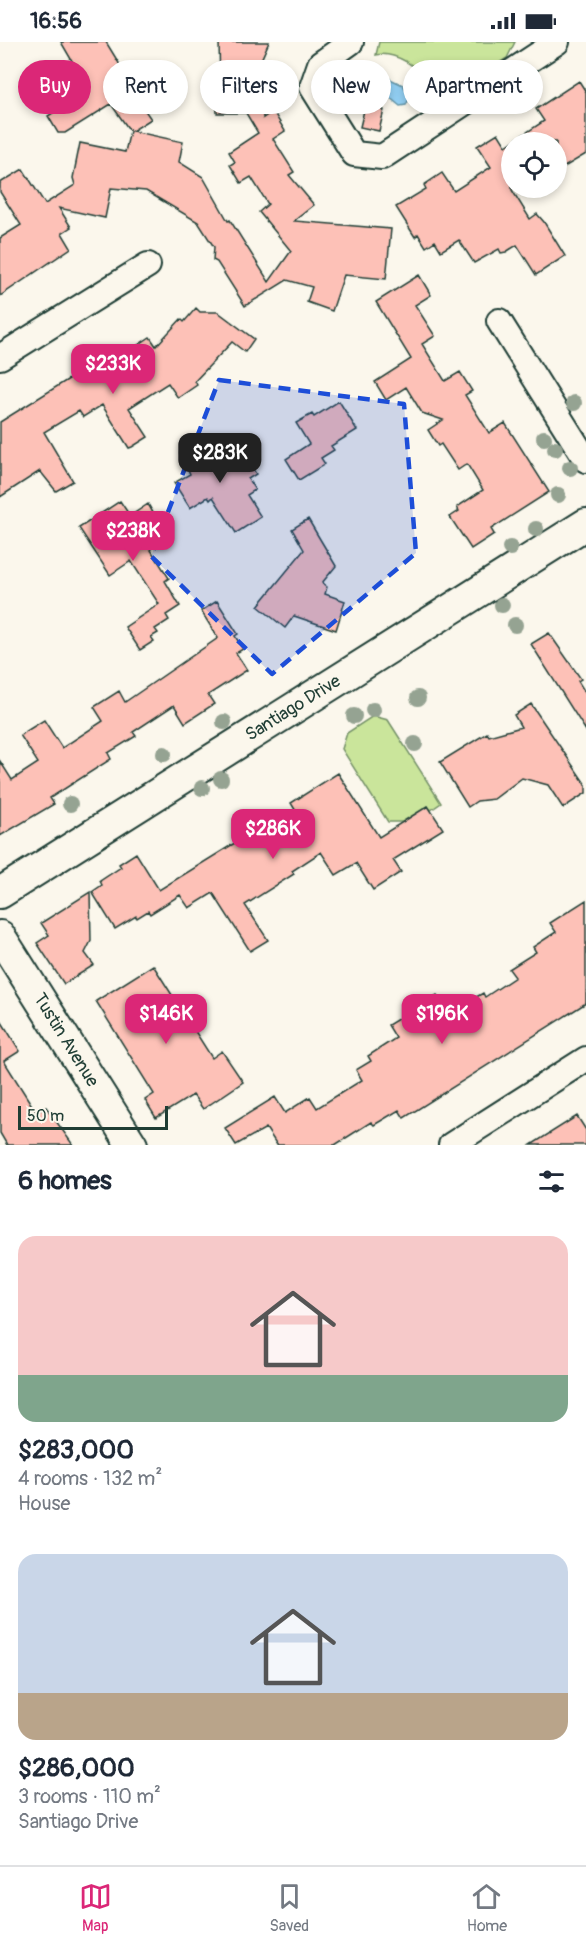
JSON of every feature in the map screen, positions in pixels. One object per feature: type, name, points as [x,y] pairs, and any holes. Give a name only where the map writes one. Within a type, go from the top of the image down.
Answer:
[{"type":"street","points":[[351,42],[320,64],[312,87],[354,154],[382,157],[557,42]]},
{"type":"street","points":[[0,357],[148,265]]},
{"type":"street","points":[[499,321],[586,460]]},
{"type":"street","name":"Santiago Drive","points":[[0,893],[586,524]]},
{"type":"street","name":"Tustin Avenue","points":[[0,936],[132,1145]]},
{"type":"street","points":[[451,1145],[586,1059]]},
{"type":"highlighted area","points":[[219,380],[404,404],[416,553],[272,674],[151,556]]},
{"type":"green space","points":[[379,42],[515,42],[504,60],[403,60],[390,55],[376,55]]},
{"type":"green space","points":[[373,716],[388,720],[441,803],[431,810],[428,806],[402,822],[388,822],[342,749],[347,733]]},
{"type":"water","points":[[391,79],[403,85],[403,106],[400,106],[391,99]]},
{"type":"building","points":[[61,42],[106,42],[117,60],[103,60],[103,109],[65,133],[58,133],[48,116],[51,114],[91,114],[91,60],[72,60]]},
{"type":"building","points":[[219,42],[269,42],[261,60],[219,60]]},
{"type":"building","points":[[579,81],[586,92],[586,154],[567,165],[567,132],[527,132],[544,121],[539,114],[543,114],[543,104]]},
{"type":"building","points":[[118,114],[148,114],[151,119],[132,131],[183,142],[179,162],[203,177],[228,221],[230,220],[269,282],[291,251],[259,212],[268,204],[251,177],[241,183],[230,165],[235,162],[229,152],[258,133],[247,114],[263,114],[263,118],[269,114],[275,114],[285,131],[273,139],[294,172],[289,175],[314,205],[294,221],[391,229],[386,279],[344,275],[332,311],[307,302],[312,287],[287,280],[245,306],[217,262],[213,260],[214,247],[198,222],[146,191],[111,188],[105,218],[59,208],[71,227],[62,233],[71,248],[0,296],[0,238],[21,225],[0,192],[0,183],[23,169],[45,204],[75,185],[73,178],[80,143],[125,152],[130,131]]},
{"type":"building","points":[[363,114],[383,114],[379,131],[360,127]]},
{"type":"building","points":[[498,133],[501,138],[501,198],[517,198],[530,219],[537,214],[565,256],[536,275],[517,245],[506,252],[501,253],[499,249],[474,263],[459,240],[441,251],[435,241],[426,247],[418,234],[415,237],[396,207],[426,189],[424,185],[442,173],[454,191],[491,167],[477,146]]},
{"type":"building","points":[[419,275],[431,295],[415,305],[435,336],[422,344],[445,381],[460,372],[472,391],[465,395],[489,433],[505,423],[549,492],[491,529],[494,534],[471,549],[450,517],[459,511],[457,507],[483,490],[467,464],[458,470],[441,444],[438,446],[428,430],[443,420],[422,413],[406,387],[386,400],[375,382],[411,359],[376,302]]},
{"type":"building","points":[[196,308],[200,312],[218,312],[254,339],[245,352],[232,342],[195,381],[197,385],[178,398],[168,383],[129,408],[148,437],[132,447],[129,448],[102,405],[83,417],[79,411],[44,432],[73,481],[56,491],[40,471],[0,497],[0,422],[96,362],[103,373],[129,356],[126,353],[150,337],[156,346],[181,319],[184,322]]},
{"type":"building","points":[[339,401],[357,430],[331,446],[334,450],[321,458],[325,464],[299,480],[286,459],[309,444],[296,423],[312,414],[314,417]]},
{"type":"building","points":[[199,441],[202,446],[205,444],[214,460],[219,457],[221,460],[240,448],[256,474],[248,479],[255,490],[247,495],[261,517],[236,533],[213,497],[210,500],[208,497],[190,508],[174,483],[190,474],[180,453]]},
{"type":"building","points":[[120,501],[130,516],[148,504],[158,521],[140,533],[169,578],[165,581],[180,606],[166,615],[169,620],[155,629],[158,633],[151,637],[154,641],[140,650],[125,627],[159,604],[131,561],[110,575],[79,528]]},
{"type":"building","points":[[308,519],[336,566],[322,583],[327,587],[325,594],[345,601],[336,630],[294,616],[285,628],[258,606],[304,550],[292,529]]},
{"type":"building","points":[[217,601],[238,634],[235,636],[243,649],[236,653],[247,670],[208,695],[214,704],[185,723],[174,705],[133,732],[136,736],[108,753],[111,759],[50,798],[54,804],[0,836],[0,761],[12,780],[38,763],[20,735],[44,720],[62,748],[103,721],[94,707],[119,691],[125,702],[218,638],[201,611]]},
{"type":"building","points":[[549,633],[581,679],[578,681],[586,694],[586,731],[531,644]]},
{"type":"building","points":[[531,704],[586,785],[586,793],[563,808],[548,785],[522,778],[494,799],[477,801],[468,807],[440,762],[487,733],[489,736],[521,727],[514,715]]},
{"type":"building","points":[[338,773],[379,837],[428,806],[443,829],[393,860],[401,872],[373,890],[356,863],[336,875],[321,852],[292,871],[294,874],[245,905],[268,940],[250,951],[213,893],[189,908],[180,895],[150,914],[148,911],[137,918],[136,916],[115,929],[92,892],[102,885],[100,881],[121,867],[119,864],[136,853],[159,890],[238,841],[243,847],[297,813],[291,803]]},
{"type":"building","points":[[90,892],[91,941],[85,953],[94,965],[64,984],[37,943],[49,935],[41,923]]},
{"type":"building","points":[[586,900],[586,1003],[404,1118],[399,1110],[374,1125],[371,1122],[335,1145],[277,1145],[266,1128],[236,1145],[225,1128],[275,1097],[285,1113],[310,1097],[317,1108],[362,1080],[356,1070],[371,1061],[368,1056],[396,1038],[388,1025],[437,995],[449,1013],[483,993],[485,997],[515,977],[509,969],[536,952],[533,947],[556,932],[550,923]]},
{"type":"building","points":[[153,965],[212,1058],[222,1051],[243,1082],[203,1109],[193,1095],[156,1118],[145,1100],[154,1094],[96,1001]]},
{"type":"building","points":[[0,1019],[20,1051],[4,1061],[36,1112],[46,1107],[73,1145],[7,1145],[0,1133]]},
{"type":"building","points":[[577,1116],[586,1130],[586,1145],[531,1145]]}]
